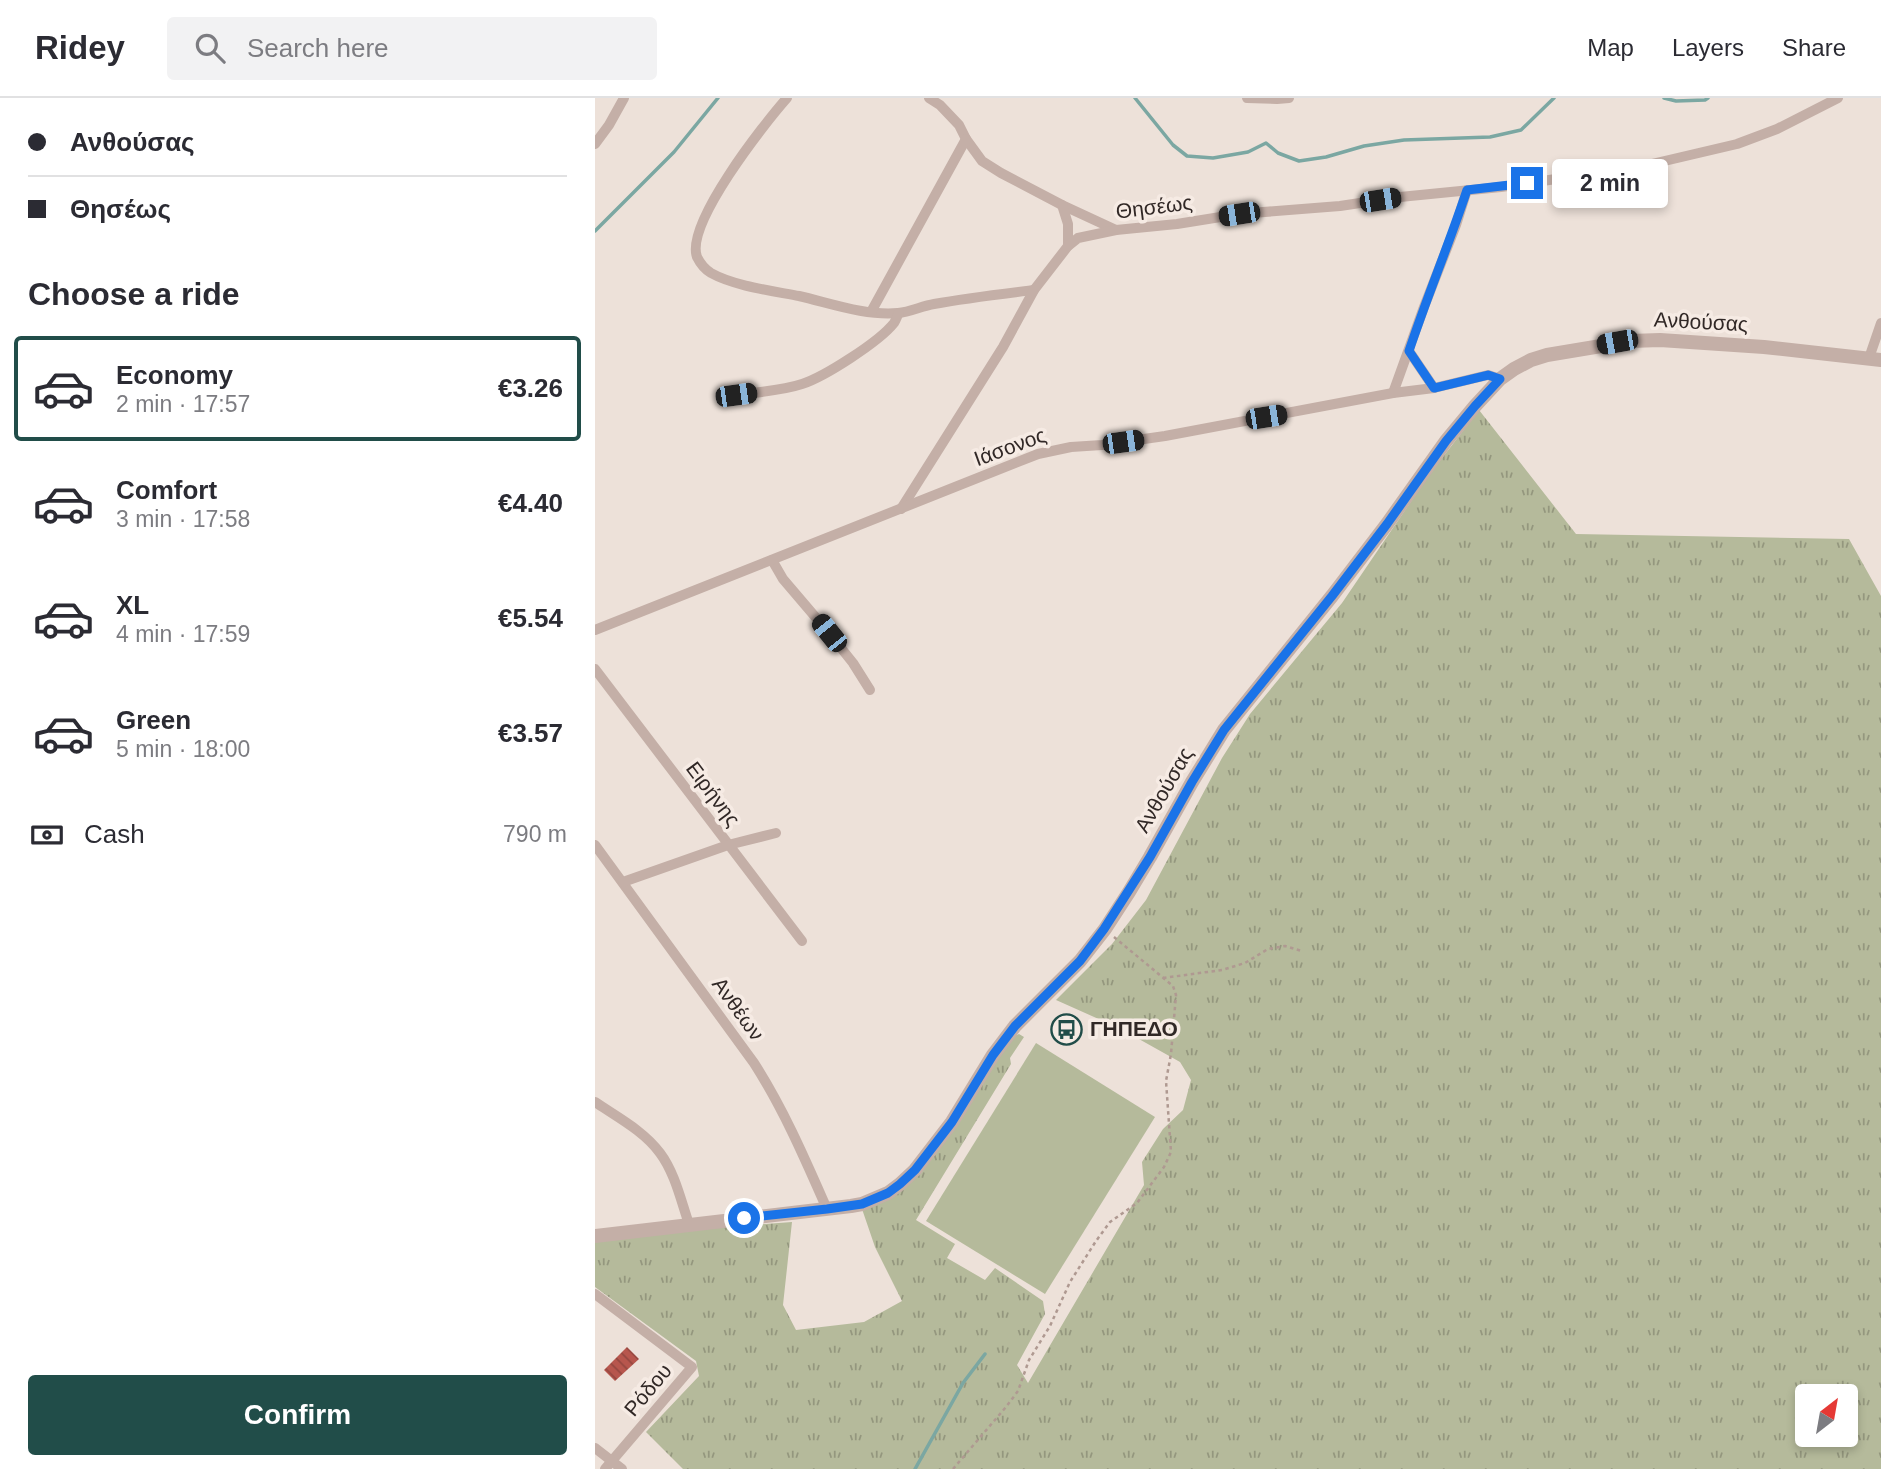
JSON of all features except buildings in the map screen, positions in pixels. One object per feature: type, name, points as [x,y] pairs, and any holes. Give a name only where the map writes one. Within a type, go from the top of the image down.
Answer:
[{"type":"street","points":[[595,144],[624,98]]},
{"type":"street","points":[[787,98],[749,146],[711,205],[697,239],[697,257],[709,272],[722,278],[871,312],[899,313],[933,304],[1034,290]]},
{"type":"street","points":[[929,98],[940,105],[959,125],[982,161],[1062,205],[1116,230]]},
{"type":"street","points":[[1247,98],[1289,98]]},
{"type":"street","name":"Θησέως","points":[[1067,246],[1078,238],[1116,230],[1239,214],[1340,206],[1639,167],[1737,144],[1777,130],[1838,98]]},
{"type":"street","points":[[871,312],[966,139]]},
{"type":"street","points":[[1393,393],[1467,190]]},
{"type":"street","points":[[901,509],[1003,347],[1034,290],[1067,246],[1068,224],[1062,205]]},
{"type":"street","points":[[736,395],[804,384],[824,374],[874,341],[893,323],[899,313]]},
{"type":"street","points":[[1875,359],[1881,323]]},
{"type":"street","name":"Ανθούσας","points":[[595,1236],[851,1206],[874,1199],[900,1184],[915,1170],[952,1122],[993,1055],[1015,1026],[1080,961],[1104,929],[1150,857],[1224,730],[1340,586],[1446,441],[1500,379],[1514,369],[1531,360],[1563,352],[1631,341],[1660,340],[1764,347],[1875,359]]},
{"type":"street","points":[[1409,351],[1434,388]]},
{"type":"street","name":"Ιάσονος","points":[[595,630],[1038,454],[1071,447],[1165,436],[1393,393],[1434,388],[1488,375],[1500,379]]},
{"type":"street","points":[[772,560],[783,579],[845,653],[870,690]]},
{"type":"street","name":"Ειρήνης","points":[[595,669],[802,941]]},
{"type":"street","points":[[623,882],[728,845],[776,833]]},
{"type":"street","name":"Ανθέων","points":[[595,845],[754,1063],[774,1095],[827,1209]]},
{"type":"street","points":[[595,1102],[640,1133],[659,1152],[670,1170],[689,1224]]},
{"type":"street","name":"Ρόδου","points":[[595,1294],[692,1367],[609,1465]]},
{"type":"street","points":[[595,1448],[609,1465],[622,1469]]},
{"type":"path","points":[[953,1469],[1018,1391],[1029,1360],[1051,1326],[1070,1282],[1095,1241],[1110,1222],[1137,1203],[1164,1167],[1171,1152],[1166,1082],[1176,995],[1173,986],[1104,929]]},
{"type":"path","points":[[1163,978],[1222,970],[1245,963],[1268,949],[1285,946],[1302,951]]},
{"type":"green space","points":[[1479,410],[1576,534],[1849,539],[1881,596],[1881,1469],[683,1469],[646,1432],[699,1376],[696,1361],[595,1287],[595,1241],[792,1222],[783,1305],[796,1330],[864,1322],[902,1301],[875,1247],[862,1209],[893,1196],[1012,1037],[1019,1034],[1024,1037],[1010,1058],[1011,1064],[916,1220],[955,1244],[947,1258],[985,1280],[995,1268],[1043,1301],[1045,1314],[1017,1365],[1028,1383],[1144,1185],[1142,1162],[1163,1129],[1183,1110],[1191,1080],[1180,1062],[1121,1029],[1056,1000],[1112,944],[1146,900],[1222,758],[1250,714],[1342,603],[1429,475]]},
{"type":"green space","points":[[1036,1043],[1155,1117],[1045,1294],[926,1221]]},
{"type":"waterway","points":[[595,231],[674,152],[718,98]]},
{"type":"waterway","points":[[1135,98],[1173,145],[1187,156],[1213,158],[1248,152],[1266,143],[1278,153],[1299,161],[1404,140],[1490,137],[1521,130],[1554,98]]},
{"type":"waterway","points":[[1664,98],[1676,101],[1708,98]]},
{"type":"waterway","points":[[915,1469],[963,1383],[985,1354]]},
{"type":"place","name":"ΓΗΠΕΔΟ","points":[[1067,1029]]},
{"type":"route","points":[[744,1218],[862,1204],[888,1193],[900,1184],[915,1170],[939,1139],[1015,1026],[1080,961],[1150,857],[1224,730],[1332,596],[1446,441],[1500,379],[1488,375],[1434,388],[1409,351],[1467,190],[1527,183]]}]
